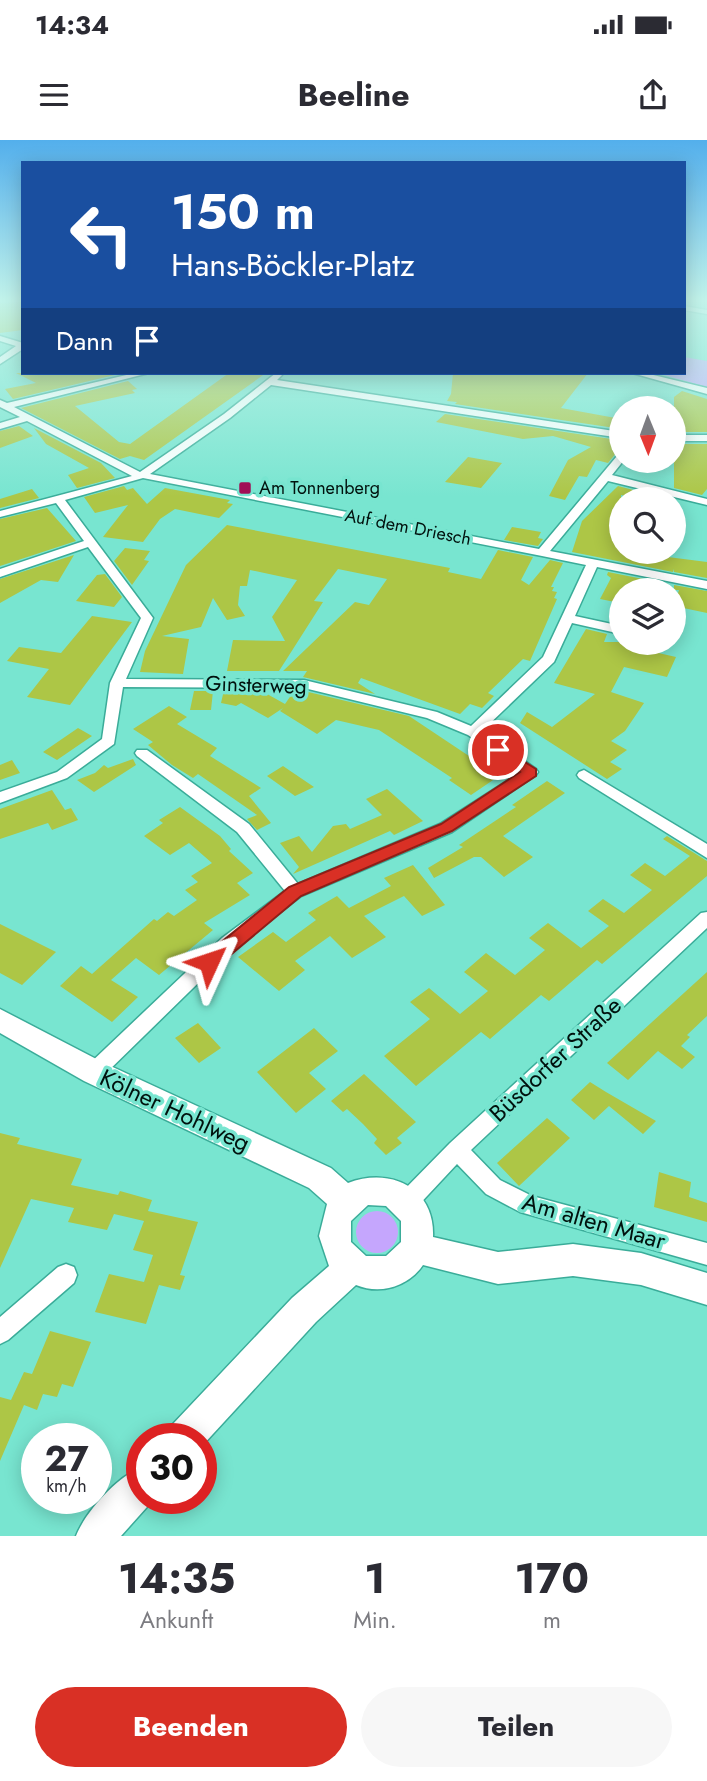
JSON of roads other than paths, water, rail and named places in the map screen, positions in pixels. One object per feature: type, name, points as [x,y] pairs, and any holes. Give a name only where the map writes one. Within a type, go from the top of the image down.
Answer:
[{"type":"main road","name":"Kölner Hohlweg","points":[[0,1020],[94,1072],[320,1178],[347,1202]]},
{"type":"main road","points":[[382,1191],[406,1202],[418,1224],[416,1248],[408,1261],[396,1270],[382,1274],[366,1273],[343,1258],[334,1235],[339,1212],[347,1202],[357,1195],[382,1191]]},
{"type":"main road","points":[[416,1248],[498,1268],[572,1260],[641,1269],[707,1289]]},
{"type":"main road","points":[[199,1423],[304,1310],[352,1266]]},
{"type":"main road","points":[[95,1536],[126,1502]]},
{"type":"street","points":[[3,404],[136,375]]},
{"type":"street","points":[[0,514],[142,475],[277,375]]},
{"type":"street","points":[[644,375],[707,391]]},
{"type":"street","points":[[270,382],[609,433]]},
{"type":"street","name":"Auf dem Driesch","points":[[3,404],[127,470],[142,475],[707,585]]},
{"type":"street","points":[[0,426],[26,418]]},
{"type":"street","points":[[686,438],[707,438]]},
{"type":"street","points":[[542,553],[609,473]]},
{"type":"street","points":[[606,477],[707,502]]},
{"type":"street","points":[[0,798],[62,775],[109,741],[117,683],[147,618],[58,498]]},
{"type":"street","points":[[0,573],[91,542]]},
{"type":"street","points":[[478,735],[549,659],[593,564]]},
{"type":"street","points":[[567,618],[609,627]]},
{"type":"street","name":"Ginsterweg","points":[[117,683],[304,684],[432,715],[478,735],[531,772],[446,828],[295,892]]},
{"type":"street","points":[[94,1072],[228,943],[295,892],[243,828],[142,753]]},
{"type":"street","points":[[584,775],[707,852]]},
{"type":"street","name":"Büsdorfer Straße","points":[[406,1202],[457,1150],[707,918]]},
{"type":"street","name":"Am alten Maar","points":[[457,1150],[493,1187],[528,1205],[707,1254]]},
{"type":"street","points":[[0,1332],[66,1275]]},
{"type":"place","name":"Am Tonnenberg","points":[[245,488]]}]
